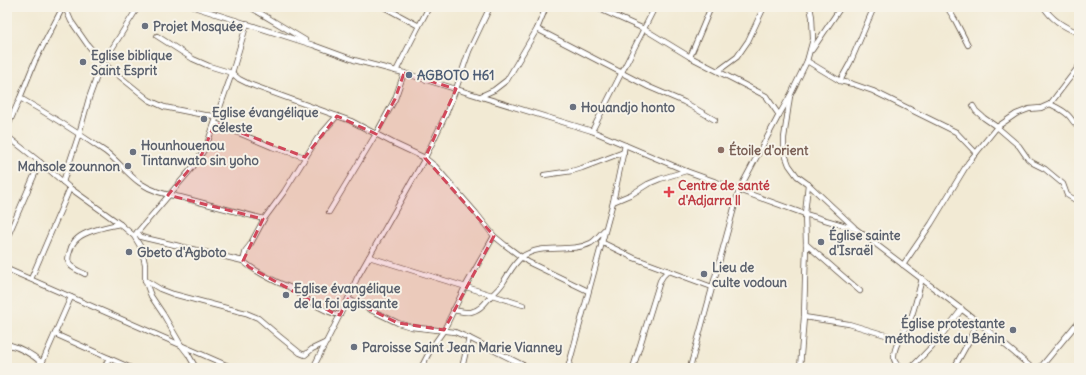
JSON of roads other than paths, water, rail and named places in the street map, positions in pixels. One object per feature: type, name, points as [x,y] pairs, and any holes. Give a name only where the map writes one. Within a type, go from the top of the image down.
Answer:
[{"type":"street","points":[[64,7],[71,21],[87,44],[103,62],[149,100],[164,107],[217,116]]},
{"type":"street","points":[[7,128],[35,61],[64,7]]},
{"type":"street","points":[[63,182],[89,98],[103,62],[138,7]]},
{"type":"street","points":[[194,7],[313,45],[354,60],[404,73],[592,131],[686,171],[805,214],[856,229]]},
{"type":"street","points":[[250,7],[313,45]]},
{"type":"street","points":[[384,7],[419,26]]},
{"type":"street","points":[[396,71],[429,7]]},
{"type":"street","points":[[313,368],[368,257],[425,158],[446,114],[470,51],[490,7]]},
{"type":"street","points":[[481,96],[494,90],[507,80],[537,29],[546,7]]},
{"type":"street","points":[[595,7],[644,29],[690,57],[766,96],[779,115]]},
{"type":"street","points":[[592,131],[655,7]]},
{"type":"street","points":[[690,57],[711,7]]},
{"type":"street","points":[[718,71],[737,57],[748,41],[764,7]]},
{"type":"street","points":[[690,368],[739,190],[790,96],[810,53],[813,39],[813,28],[810,7]]},
{"type":"street","points":[[810,53],[842,7]]},
{"type":"street","points":[[840,81],[850,63],[874,7]]},
{"type":"street","points":[[947,7],[968,45]]},
{"type":"street","points":[[1044,7],[1047,12],[1061,24],[1079,33]]},
{"type":"street","points":[[135,234],[193,166],[206,147],[248,24]]},
{"type":"street","points":[[537,29],[621,73],[684,102],[715,120]]},
{"type":"street","points":[[157,36],[193,59],[232,73],[239,80],[337,116],[425,158],[435,166],[494,236],[528,262],[588,291]]},
{"type":"street","points":[[807,61],[840,81],[874,91],[956,132],[976,153]]},
{"type":"street","points":[[903,265],[931,224],[968,163],[997,127],[1016,114],[1041,108],[1050,104],[1079,66]]},
{"type":"street","points":[[329,212],[376,134],[395,99],[404,73]]},
{"type":"street","points":[[790,96],[784,147],[789,165],[797,176],[808,184],[856,229],[978,321],[1032,368]]},
{"type":"street","points":[[20,98],[79,134],[108,154],[139,182],[148,188],[168,195],[264,219]]},
{"type":"street","points":[[1050,104],[1066,113],[1079,127]]},
{"type":"street","points":[[973,106],[984,118],[1019,146],[1028,159],[1045,169],[1063,184],[1067,195],[1079,202]]},
{"type":"street","points":[[243,261],[246,250],[250,246],[264,219],[284,192],[317,139],[337,116]]},
{"type":"street","points":[[215,123],[272,147],[305,157]]},
{"type":"street","points":[[7,136],[70,188],[135,234],[141,237],[243,261],[249,267],[287,286],[312,304],[340,316]]},
{"type":"street","points":[[568,368],[613,202],[625,145]]},
{"type":"street","points":[[544,175],[582,168],[624,152]]},
{"type":"street","points":[[7,238],[40,162]]},
{"type":"street","points":[[613,202],[632,194],[648,184],[686,171]]},
{"type":"street","points":[[800,368],[804,317],[806,244],[805,214],[808,184]]},
{"type":"street","points":[[31,279],[70,188]]},
{"type":"street","points":[[85,274],[70,266],[68,262],[70,250],[76,240],[82,235],[104,227],[120,224]]},
{"type":"street","points":[[453,310],[474,312],[484,306],[504,282],[512,267],[521,257],[528,253],[586,244],[592,242],[605,228]]},
{"type":"street","points":[[135,234],[143,255],[145,264],[145,280],[151,296],[180,345],[188,354],[196,368]]},
{"type":"street","points":[[421,368],[432,347],[444,330],[465,287],[494,236]]},
{"type":"street","points":[[602,242],[634,258],[712,288]]},
{"type":"street","points":[[806,244],[860,291]]},
{"type":"street","points":[[368,257],[522,305]]},
{"type":"street","points":[[7,269],[233,368]]},
{"type":"street","points":[[633,368],[660,281],[668,271]]},
{"type":"street","points":[[901,368],[894,362],[894,357],[899,339],[913,314],[922,278]]},
{"type":"street","points":[[145,280],[160,289],[173,294],[246,313],[258,318],[300,353],[305,355],[312,349],[327,342]]},
{"type":"street","points":[[7,344],[16,346],[33,355],[41,365],[71,297]]},
{"type":"street","points":[[348,299],[398,323],[455,332],[529,368]]},
{"type":"street","points":[[911,368],[936,341],[962,309]]},
{"type":"street","points":[[804,317],[849,324],[899,339]]},
{"type":"street","points":[[954,368],[978,321]]},
{"type":"street","points":[[1040,368],[1079,321]]},
{"type":"street","points":[[55,334],[131,368]]},
{"type":"street","points":[[462,368],[469,338]]},
{"type":"street","points":[[104,368],[109,358]]},
{"type":"place","name":"Projet Mosquée","points":[[145,26]]},
{"type":"place","name":"Eglise biblique Saint Esprit","points":[[83,62]]},
{"type":"place","name":"AGBOTO H61","points":[[409,75]]},
{"type":"place","name":"Houandjo honto","points":[[573,107]]},
{"type":"place","name":"Eglise évangélique céleste","points":[[204,119]]},
{"type":"place","name":"Étoile d'orient","points":[[721,150]]},
{"type":"place","name":"Hounhouenou Tintanwato sin yoho","points":[[133,152]]},
{"type":"place","name":"Mahsole zounnon","points":[[128,166]]},
{"type":"place","name":"Centre de santé d'Adjarra ll","points":[[669,192]]},
{"type":"place","name":"Église sainte d'Israël","points":[[821,242]]},
{"type":"place","name":"Gbeto d'Agboto","points":[[129,252]]},
{"type":"place","name":"Lieu de culte vodoun","points":[[704,274]]},
{"type":"place","name":"Eglise évangélique de la foi agissante","points":[[286,295]]},
{"type":"place","name":"Église protestante méthodiste du Bénin","points":[[1013,330]]},
{"type":"place","name":"Paroisse Saint Jean Marie Vianney","points":[[354,347]]}]
